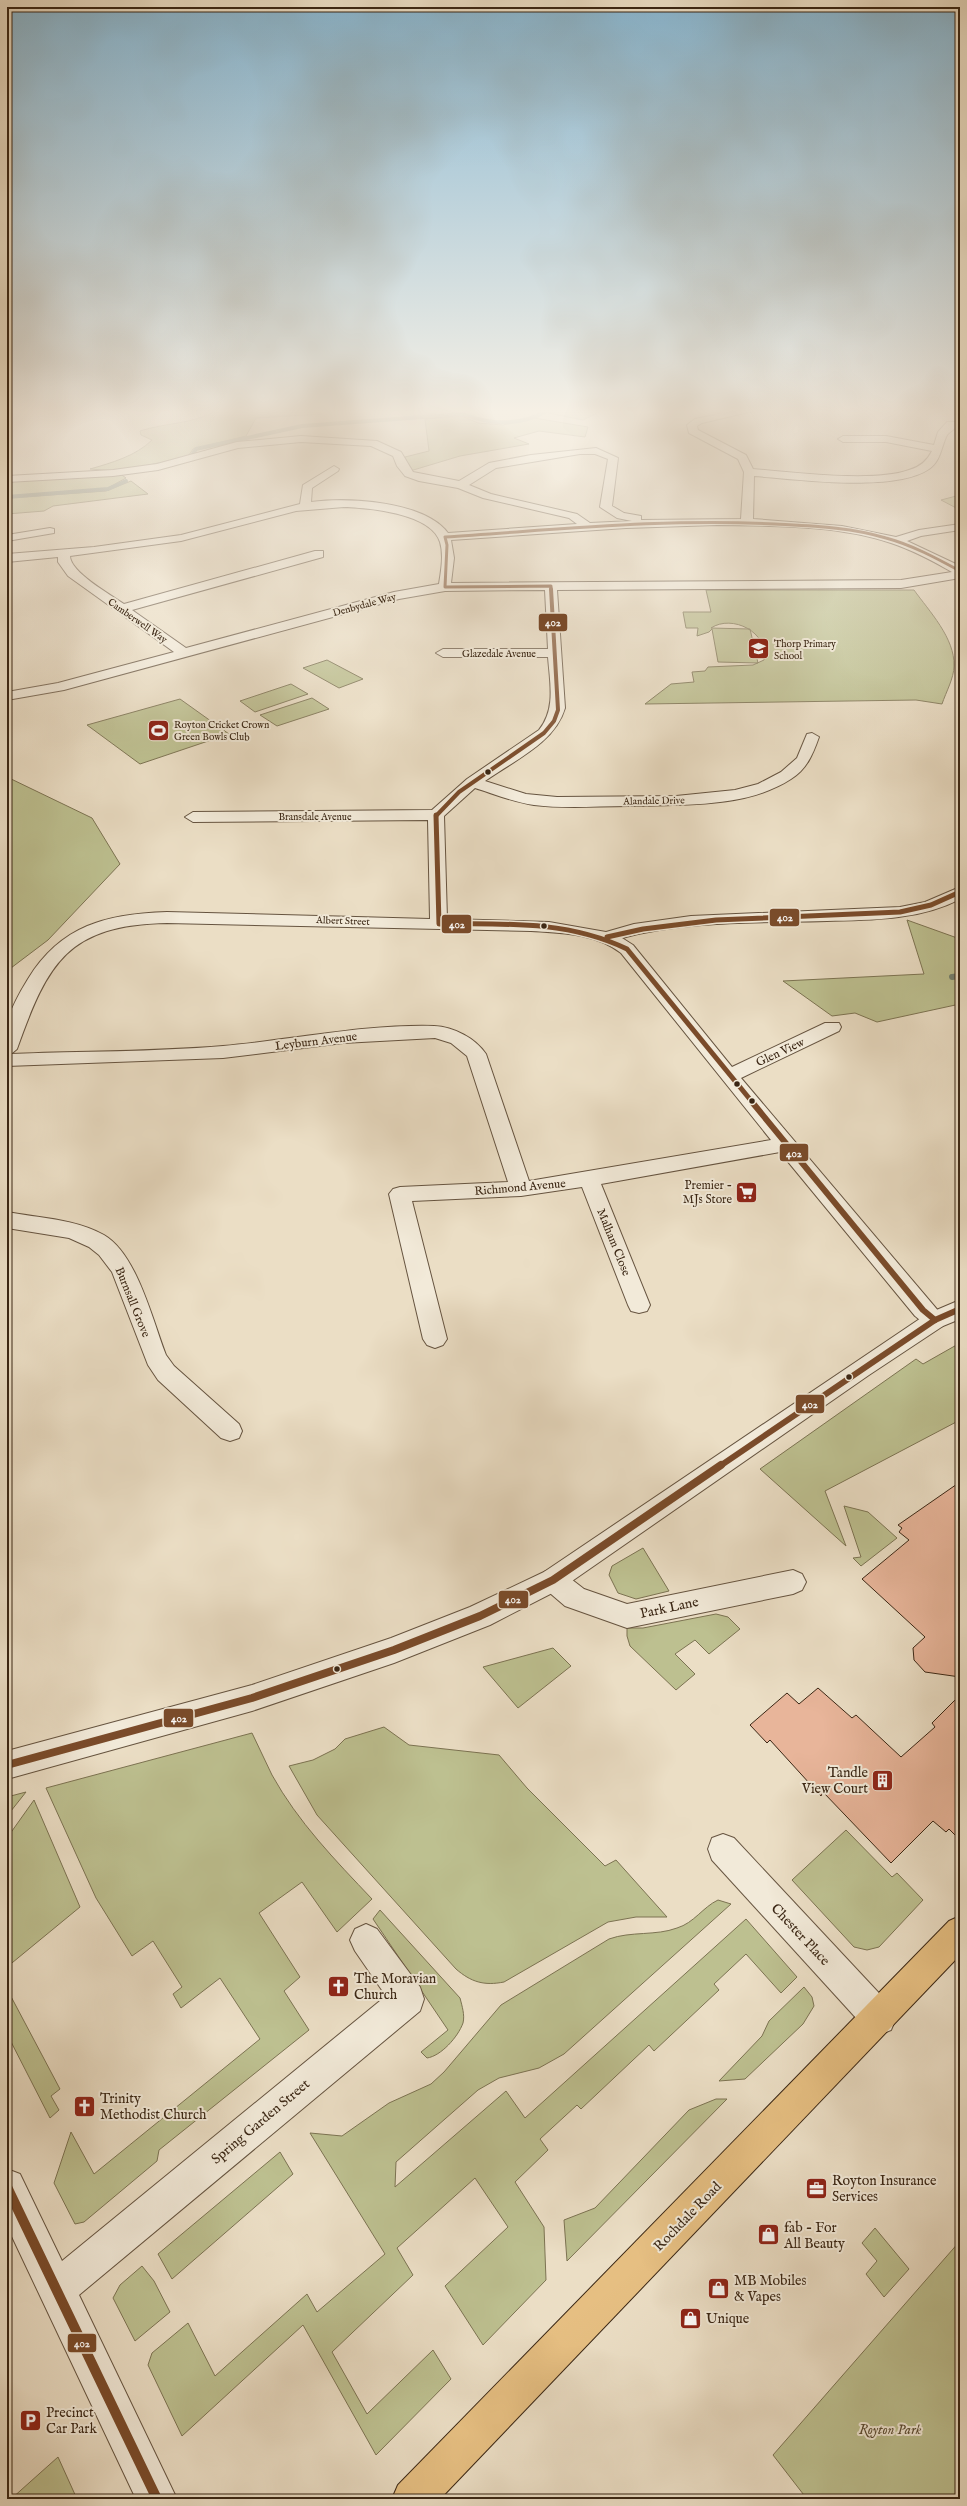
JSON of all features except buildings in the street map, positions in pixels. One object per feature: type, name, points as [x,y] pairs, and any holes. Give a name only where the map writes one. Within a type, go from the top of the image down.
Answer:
[{"type":"main road","name":"Rochdale Road","points":[[412,2499],[879,2018],[957,1942]]},
{"type":"street","points":[[7,558],[64,554],[182,538],[221,528]]},
{"type":"street","points":[[435,528],[445,537],[447,545],[445,587]]},
{"type":"street","points":[[445,537],[514,534],[568,528]]},
{"type":"street","points":[[824,528],[896,541],[932,556],[960,573]]},
{"type":"street","points":[[896,541],[919,533],[954,528]]},
{"type":"street","points":[[7,538],[50,531]]},
{"type":"street","name":"Camberwell Way","points":[[64,554],[64,562],[72,574],[183,652]]},
{"type":"street","points":[[121,609],[319,554]]},
{"type":"street","name":"Denbydale Way","points":[[7,696],[59,687],[183,652],[398,595],[445,587],[901,584],[960,573]]},
{"type":"street","points":[[439,924],[436,815],[472,782],[544,733],[554,721],[558,710],[551,586]]},
{"type":"street","name":"Glazedale Avenue","points":[[443,653],[555,653]]},
{"type":"street","name":"Alandale Drive","points":[[472,782],[518,797],[550,802],[709,798],[748,791],[780,779],[791,772],[807,755],[812,737]]},
{"type":"street","name":"Bransdale Avenue","points":[[193,817],[436,815]]},
{"type":"street","points":[[607,937],[628,930],[670,923],[899,912],[932,905],[960,892]]},
{"type":"street","name":"Albert Street","points":[[7,1049],[28,992],[63,945],[81,934],[116,923],[161,918],[310,919],[564,929],[607,937]]},
{"type":"street","points":[[607,937],[628,949],[785,1144],[923,1310],[935,1320]]},
{"type":"street","name":"Glen View","points":[[729,1076],[832,1027]]},
{"type":"street","name":"Leyburn Avenue","points":[[7,1060],[224,1052],[343,1037],[435,1032],[445,1034],[464,1041],[476,1054],[521,1189]]},
{"type":"street","name":"Richmond Avenue","points":[[435,1339],[400,1194],[521,1189],[589,1179],[785,1144]]},
{"type":"street","name":"Malham Close","points":[[589,1179],[639,1305]]},
{"type":"street","name":"Burnsall Grove","points":[[7,1220],[73,1231],[97,1242],[107,1249],[122,1269],[156,1359],[166,1373],[230,1431]]},
{"type":"street","points":[[7,1765],[252,1698],[423,1638],[480,1616],[553,1580],[935,1320],[960,1309]]},
{"type":"street","name":"Park Lane","points":[[553,1580],[575,1598],[627,1616],[793,1582]]},
{"type":"street","name":"Chester Place","points":[[723,1849],[879,2018]]},
{"type":"street","name":"Spring Garden Street","points":[[57,2290],[408,1999],[366,1940]]},
{"type":"street","points":[[7,2186],[158,2499]]},
{"type":"green space","name":"Thorp Primary School","points":[[706,590],[914,590],[934,616],[946,635],[953,656],[953,675],[942,704],[916,700],[645,704],[671,684],[694,682],[692,672],[705,671],[708,667],[753,665],[757,663],[718,662],[712,629],[709,632],[697,636],[698,628],[686,628],[683,612],[711,612]],"holes":[[[729,623],[748,629],[711,628],[720,624]],[[750,631],[761,641],[764,650],[764,660],[758,663]]]},
{"type":"green space","points":[[327,660],[363,679],[339,688],[303,668]]},
{"type":"green space","points":[[291,684],[308,694],[255,712],[240,701]]},
{"type":"green space","points":[[312,698],[329,709],[277,726],[260,715]]},
{"type":"green space","name":"Royton Cricket Crown Green Bowls Club","points":[[180,699],[229,734],[140,764],[87,725]]},
{"type":"green space","points":[[7,777],[92,818],[120,864],[48,940],[7,971]]},
{"type":"green space","points":[[907,920],[960,939],[960,1004],[877,1022],[855,1013],[832,1016],[783,981],[924,974]]},
{"type":"green space","points":[[960,1343],[960,1420],[825,1491],[846,1546],[760,1469],[916,1359],[923,1364]]},
{"type":"green space","points":[[844,1506],[868,1512],[897,1538],[861,1566],[853,1558],[861,1557]]},
{"type":"green space","points":[[643,1548],[669,1591],[636,1599],[618,1593],[609,1575],[612,1566]]},
{"type":"green space","points":[[716,1614],[728,1617],[740,1629],[709,1654],[695,1640],[675,1654],[695,1674],[676,1690],[630,1646],[627,1636],[627,1628],[643,1628]]},
{"type":"green space","points":[[553,1648],[571,1666],[518,1708],[483,1667]]},
{"type":"green space","points":[[384,1727],[409,1745],[499,1755],[527,1788],[605,1866],[616,1860],[667,1917],[636,1917],[608,1922],[504,1982],[484,1983],[467,1977],[456,1969],[317,1815],[289,1766],[313,1760],[335,1749],[345,1739]]},
{"type":"green space","points":[[252,1733],[272,1775],[293,1809],[344,1870],[372,1899],[337,1932],[302,1882],[259,1913],[300,1977],[284,1991],[309,2030],[159,2150],[157,2161],[84,2222],[75,2224],[54,2183],[71,2132],[94,2174],[260,2039],[220,1978],[181,2008],[173,1994],[182,1987],[153,1941],[132,1956],[96,1898],[46,1788]]},
{"type":"green space","points":[[26,1792],[7,1816],[7,1797]]},
{"type":"green space","points":[[34,1800],[80,1907],[7,1967],[7,1838]]},
{"type":"green space","points":[[846,1830],[892,1877],[897,1873],[923,1900],[879,1947],[867,1950],[854,1947],[792,1880]]},
{"type":"green space","points":[[718,1900],[731,1904],[564,2054],[539,2068],[499,2078],[478,2090],[396,2162],[395,2187],[506,2091],[525,2118],[746,1919],[797,1977],[781,1993],[746,1954],[714,1984],[719,1990],[654,2051],[649,2045],[581,2109],[577,2105],[540,2139],[548,2150],[515,2182],[544,2227],[546,2280],[483,2345],[445,2286],[508,2227],[475,2178],[397,2248],[413,2275],[332,2352],[367,2414],[433,2350],[451,2379],[376,2455],[303,2325],[182,2436],[148,2365],[152,2353],[188,2323],[215,2376],[307,2294],[317,2312],[385,2254],[310,2133],[342,2136],[389,2103],[431,2084],[444,2072],[501,2005],[609,1939],[626,1935],[661,1932],[683,1926]]},
{"type":"green space","points":[[380,1910],[460,1998],[464,2017],[461,2028],[453,2040],[443,2050],[438,2054],[427,2058],[421,2052],[448,2030],[373,1919]]},
{"type":"green space","points":[[804,1987],[812,1997],[814,2006],[803,2024],[745,2079],[719,2081],[762,2036],[769,2021]]},
{"type":"green space","points":[[7,1989],[60,2089],[51,2096],[59,2110],[50,2118],[7,2034]]},
{"type":"green space","points":[[716,2099],[727,2099],[567,2261],[564,2220],[595,2208],[689,2110]]},
{"type":"green space","points":[[280,2152],[293,2174],[172,2279],[158,2254]]},
{"type":"green space","points":[[875,2228],[909,2269],[884,2297],[866,2274],[877,2261],[862,2243]]},
{"type":"green space","name":"Royton Park","points":[[960,2241],[960,2499],[807,2499],[773,2455]]},
{"type":"green space","points":[[142,2266],[154,2281],[170,2312],[135,2341],[113,2298],[120,2285]]},
{"type":"green space","points":[[58,2457],[77,2499],[11,2499]]},
{"type":"waterway","points":[[952,977],[960,976]]},
{"type":"transit line","name":"402","points":[[577,528],[445,537],[447,545],[445,587],[551,586],[558,710],[554,721],[544,733],[459,792],[436,815],[439,924],[511,924],[560,927],[606,939],[627,949],[923,1310],[935,1320]]},
{"type":"transit line","name":"402","points":[[831,528],[872,534],[905,544],[960,571]]},
{"type":"transit line","name":"402","points":[[607,937],[643,929],[716,920],[863,915],[900,912],[931,905],[960,892]]},
{"type":"transit line","name":"402","points":[[7,1765],[252,1698],[394,1650],[480,1616],[553,1580],[861,1369],[935,1320],[960,1309]]},
{"type":"transit line","name":"402","points":[[7,2187],[157,2499]]},
{"type":"place","name":"Thorp Primary School","points":[[759,649]]},
{"type":"place","name":"Royton Cricket Crown Green Bowls Club","points":[[158,730]]},
{"type":"place","name":"Premier - MJs Store","points":[[747,1192]]},
{"type":"place","name":"Tandle View Court","points":[[883,1780]]},
{"type":"place","name":"The Moravian Church","points":[[338,1986]]},
{"type":"place","name":"Trinity Methodist Church","points":[[84,2106]]},
{"type":"place","name":"Royton Insurance Services","points":[[816,2188]]},
{"type":"place","name":"fab - For All Beauty","points":[[768,2235]]},
{"type":"place","name":"MB Mobiles & Vapes","points":[[718,2288]]},
{"type":"place","name":"Unique","points":[[690,2318]]},
{"type":"place","name":"Precinct Car Park","points":[[31,2420]]}]
